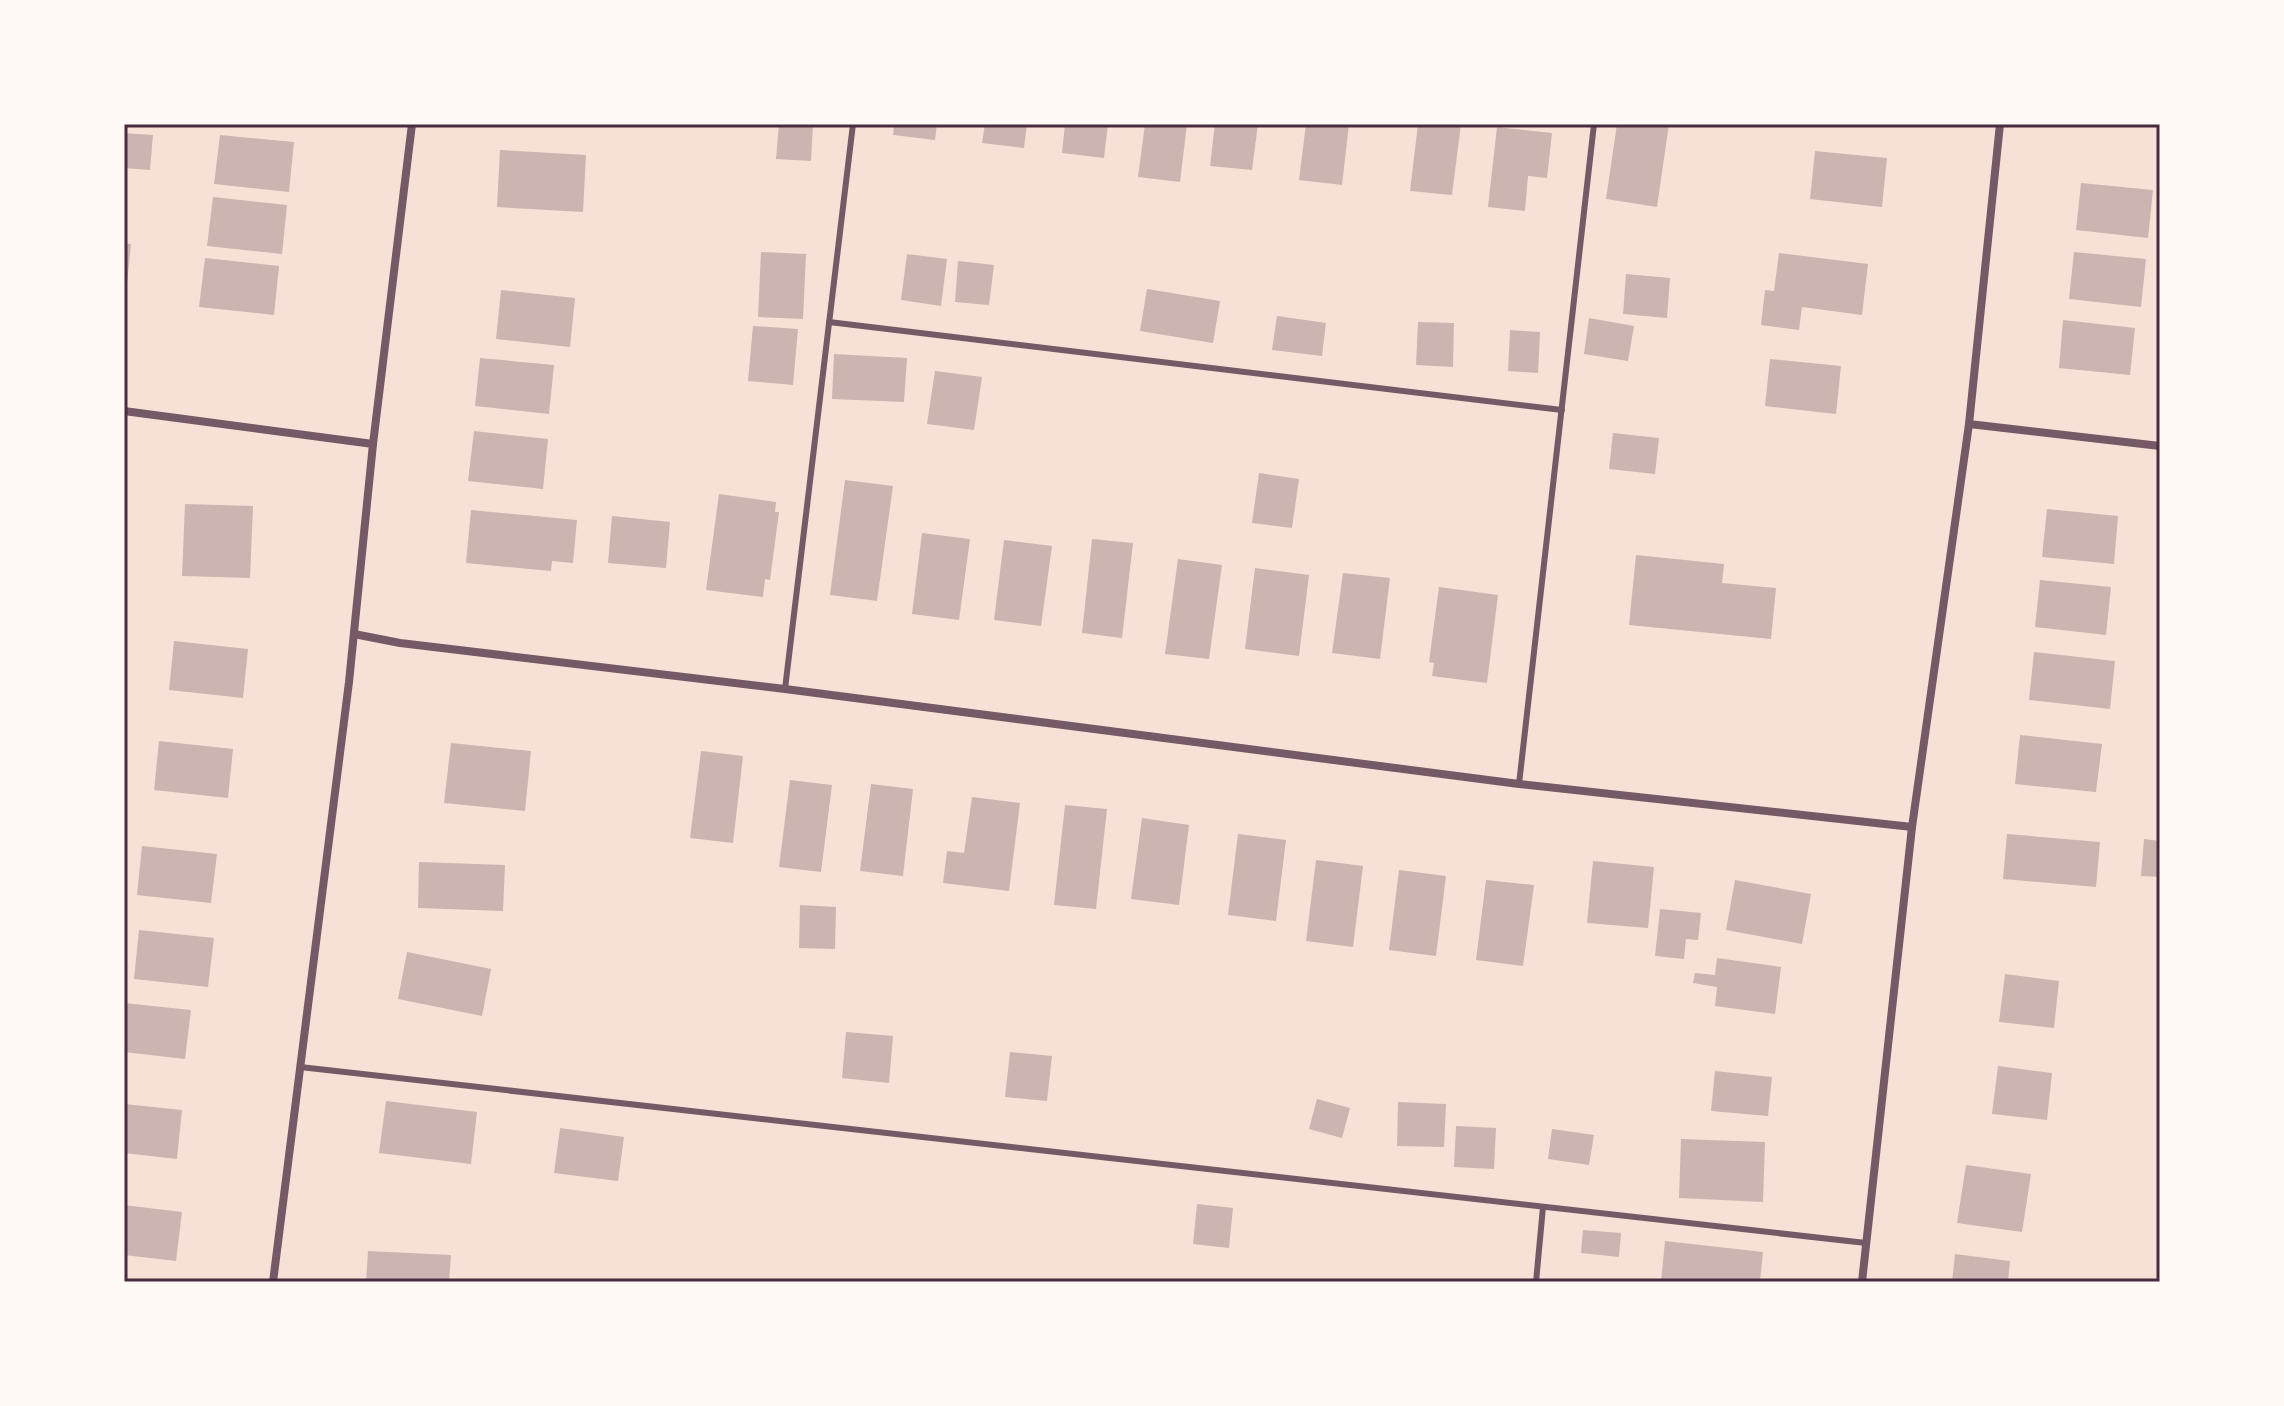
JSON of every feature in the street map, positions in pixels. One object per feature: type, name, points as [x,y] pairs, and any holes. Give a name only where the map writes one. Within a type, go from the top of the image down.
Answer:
[{"type":"street","points":[[273,1282],[354,634],[373,444],[412,124]]},
{"type":"street","points":[[1862,1282],[1912,827],[1969,424],[2000,124]]},
{"type":"street","points":[[124,411],[373,444]]},
{"type":"street","points":[[1969,424],[2160,446]]},
{"type":"street","points":[[354,634],[415,645],[785,689],[1519,784],[1912,827]]},
{"type":"lane","points":[[785,689],[853,124]]},
{"type":"lane","points":[[1519,784],[1594,124]]},
{"type":"lane","points":[[829,322],[1562,410]]},
{"type":"lane","points":[[300,1067],[1866,1243]]},
{"type":"lane","points":[[1536,1282],[1543,1207]]},
{"type":"building","points":[[779,124],[813,124],[811,161],[776,159]]},
{"type":"building","points":[[894,124],[937,124],[935,140],[893,135]]},
{"type":"building","points":[[985,124],[1027,124],[1024,148],[982,143]]},
{"type":"building","points":[[1065,124],[1108,124],[1104,158],[1062,153]]},
{"type":"building","points":[[1145,124],[1187,124],[1180,182],[1138,177]]},
{"type":"building","points":[[1215,124],[1258,124],[1252,170],[1210,166]]},
{"type":"building","points":[[1306,124],[1349,124],[1342,185],[1299,180]]},
{"type":"building","points":[[1418,124],[1461,124],[1452,195],[1410,191]]},
{"type":"building","points":[[1617,124],[1669,124],[1657,207],[1606,199]]},
{"type":"building","points":[[1497,127],[1552,133],[1547,178],[1528,176],[1525,211],[1488,207]]},
{"type":"building","points":[[124,133],[153,135],[150,170],[124,168]]},
{"type":"building","points":[[220,135],[294,142],[289,192],[214,184]]},
{"type":"building","points":[[500,150],[586,155],[583,212],[497,207]]},
{"type":"building","points":[[1815,151],[1887,158],[1882,207],[1810,199]]},
{"type":"building","points":[[2081,183],[2153,190],[2148,238],[2076,230]]},
{"type":"building","points":[[213,197],[287,205],[282,254],[207,246]]},
{"type":"building","points":[[124,243],[131,244],[126,294],[124,294]]},
{"type":"building","points":[[761,252],[806,254],[803,319],[758,317]]},
{"type":"building","points":[[2074,252],[2146,259],[2141,307],[2069,299]]},
{"type":"building","points":[[1779,253],[1868,264],[1862,315],[1802,307],[1799,330],[1761,325],[1765,290],[1774,291]]},
{"type":"building","points":[[907,254],[947,259],[941,306],[901,300]]},
{"type":"building","points":[[205,258],[279,266],[274,315],[199,307]]},
{"type":"building","points":[[958,261],[994,265],[989,305],[955,302]]},
{"type":"building","points":[[1626,274],[1670,278],[1667,318],[1623,314]]},
{"type":"building","points":[[1147,289],[1220,301],[1213,343],[1140,331]]},
{"type":"building","points":[[501,290],[575,298],[570,347],[496,339]]},
{"type":"building","points":[[1277,316],[1326,323],[1322,356],[1272,350]]},
{"type":"building","points":[[1589,318],[1634,326],[1628,361],[1584,354]]},
{"type":"building","points":[[2063,320],[2135,328],[2130,375],[2059,368]]},
{"type":"building","points":[[1418,322],[1454,323],[1453,367],[1416,365]]},
{"type":"building","points":[[753,326],[798,329],[793,385],[748,381]]},
{"type":"building","points":[[1510,330],[1540,332],[1538,373],[1508,371]]},
{"type":"building","points":[[834,354],[907,358],[904,402],[832,399]]},
{"type":"building","points":[[480,358],[554,365],[549,414],[475,406]]},
{"type":"building","points":[[1770,359],[1841,366],[1836,414],[1765,406]]},
{"type":"building","points":[[935,371],[982,377],[974,430],[927,424]]},
{"type":"building","points":[[474,431],[548,439],[543,489],[468,481]]},
{"type":"building","points":[[1613,433],[1659,438],[1655,474],[1609,469]]},
{"type":"building","points":[[1259,473],[1299,479],[1292,528],[1252,523]]},
{"type":"building","points":[[845,480],[893,486],[877,601],[830,595]]},
{"type":"building","points":[[719,494],[776,502],[775,512],[779,512],[770,580],[765,579],[763,597],[706,590]]},
{"type":"building","points":[[185,504],[253,506],[250,578],[182,576]]},
{"type":"building","points":[[2047,509],[2118,516],[2114,564],[2042,557]]},
{"type":"building","points":[[471,510],[577,520],[573,563],[552,561],[551,571],[466,563]]},
{"type":"building","points":[[612,516],[670,522],[666,568],[608,563]]},
{"type":"building","points":[[922,533],[970,539],[959,620],[912,614]]},
{"type":"building","points":[[1092,539],[1133,543],[1122,638],[1082,633]]},
{"type":"building","points":[[1004,540],[1052,546],[1041,626],[994,620]]},
{"type":"building","points":[[1636,555],[1724,564],[1722,583],[1776,588],[1771,639],[1629,625]]},
{"type":"building","points":[[1178,559],[1222,565],[1209,659],[1165,654]]},
{"type":"building","points":[[1255,568],[1309,575],[1299,656],[1245,649]]},
{"type":"building","points":[[1343,573],[1390,578],[1380,659],[1332,653]]},
{"type":"building","points":[[2040,580],[2111,587],[2106,635],[2035,627]]},
{"type":"building","points":[[1439,587],[1498,595],[1487,683],[1432,676],[1434,663],[1429,662]]},
{"type":"building","points":[[174,641],[248,649],[243,698],[169,690]]},
{"type":"building","points":[[2034,652],[2115,661],[2110,709],[2029,700]]},
{"type":"building","points":[[2020,735],[2102,744],[2096,792],[2015,784]]},
{"type":"building","points":[[159,741],[233,749],[228,798],[154,790]]},
{"type":"building","points":[[451,743],[531,751],[525,811],[444,803]]},
{"type":"building","points":[[701,751],[743,756],[733,843],[690,838]]},
{"type":"building","points":[[790,780],[832,785],[821,872],[779,867]]},
{"type":"building","points":[[871,784],[913,789],[903,876],[860,871]]},
{"type":"building","points":[[972,797],[1020,803],[1009,891],[943,883],[947,851],[964,853]]},
{"type":"building","points":[[1065,805],[1107,809],[1096,909],[1054,905]]},
{"type":"building","points":[[1142,818],[1189,825],[1179,905],[1131,899]]},
{"type":"building","points":[[1238,834],[1286,840],[1276,921],[1228,915]]},
{"type":"building","points":[[2007,834],[2100,842],[2096,887],[2003,879]]},
{"type":"building","points":[[2144,839],[2160,841],[2160,877],[2141,876]]},
{"type":"building","points":[[142,846],[217,854],[211,903],[137,895]]},
{"type":"building","points":[[1316,860],[1363,866],[1353,947],[1306,941]]},
{"type":"building","points":[[1593,861],[1654,867],[1648,928],[1587,923]]},
{"type":"building","points":[[419,862],[505,865],[503,911],[418,908]]},
{"type":"building","points":[[1399,870],[1446,876],[1436,956],[1389,950]]},
{"type":"building","points":[[1486,880],[1534,885],[1523,966],[1476,960]]},
{"type":"building","points":[[1735,880],[1811,894],[1802,944],[1726,930]]},
{"type":"building","points":[[800,905],[836,907],[835,949],[799,948]]},
{"type":"building","points":[[1660,909],[1701,913],[1698,940],[1686,939],[1684,959],[1655,956]]},
{"type":"building","points":[[139,930],[214,938],[208,987],[134,979]]},
{"type":"building","points":[[407,952],[491,969],[482,1016],[398,999]]},
{"type":"building","points":[[1717,958],[1781,967],[1775,1014],[1715,1006],[1717,987],[1693,983],[1695,973],[1715,975]]},
{"type":"building","points":[[2005,974],[2059,981],[2054,1028],[1999,1022]]},
{"type":"building","points":[[124,1003],[191,1010],[185,1059],[124,1052]]},
{"type":"building","points":[[846,1032],[893,1036],[889,1083],[842,1078]]},
{"type":"building","points":[[1010,1052],[1052,1056],[1047,1101],[1005,1097]]},
{"type":"building","points":[[1998,1066],[2052,1073],[2047,1120],[1992,1114]]},
{"type":"building","points":[[1715,1071],[1772,1077],[1768,1116],[1711,1111]]},
{"type":"building","points":[[1317,1099],[1350,1108],[1342,1138],[1309,1129]]},
{"type":"building","points":[[386,1101],[477,1112],[471,1164],[379,1153]]},
{"type":"building","points":[[1398,1102],[1446,1104],[1444,1147],[1397,1146]]},
{"type":"building","points":[[124,1104],[182,1110],[177,1159],[124,1153]]},
{"type":"building","points":[[1456,1126],[1496,1128],[1494,1169],[1454,1167]]},
{"type":"building","points":[[560,1128],[624,1137],[618,1181],[554,1173]]},
{"type":"building","points":[[1552,1129],[1594,1135],[1589,1165],[1548,1159]]},
{"type":"building","points":[[1681,1139],[1765,1142],[1763,1202],[1679,1198]]},
{"type":"building","points":[[1966,1165],[2031,1174],[2022,1232],[1957,1223]]},
{"type":"building","points":[[1197,1204],[1233,1208],[1229,1248],[1193,1244]]},
{"type":"building","points":[[124,1205],[182,1212],[176,1261],[124,1255]]},
{"type":"building","points":[[1583,1230],[1621,1233],[1619,1257],[1581,1253]]},
{"type":"building","points":[[1665,1241],[1763,1252],[1760,1282],[1661,1282]]},
{"type":"building","points":[[368,1251],[451,1255],[449,1282],[366,1282]]},
{"type":"building","points":[[1955,1254],[2010,1261],[2008,1282],[1952,1282]]}]
